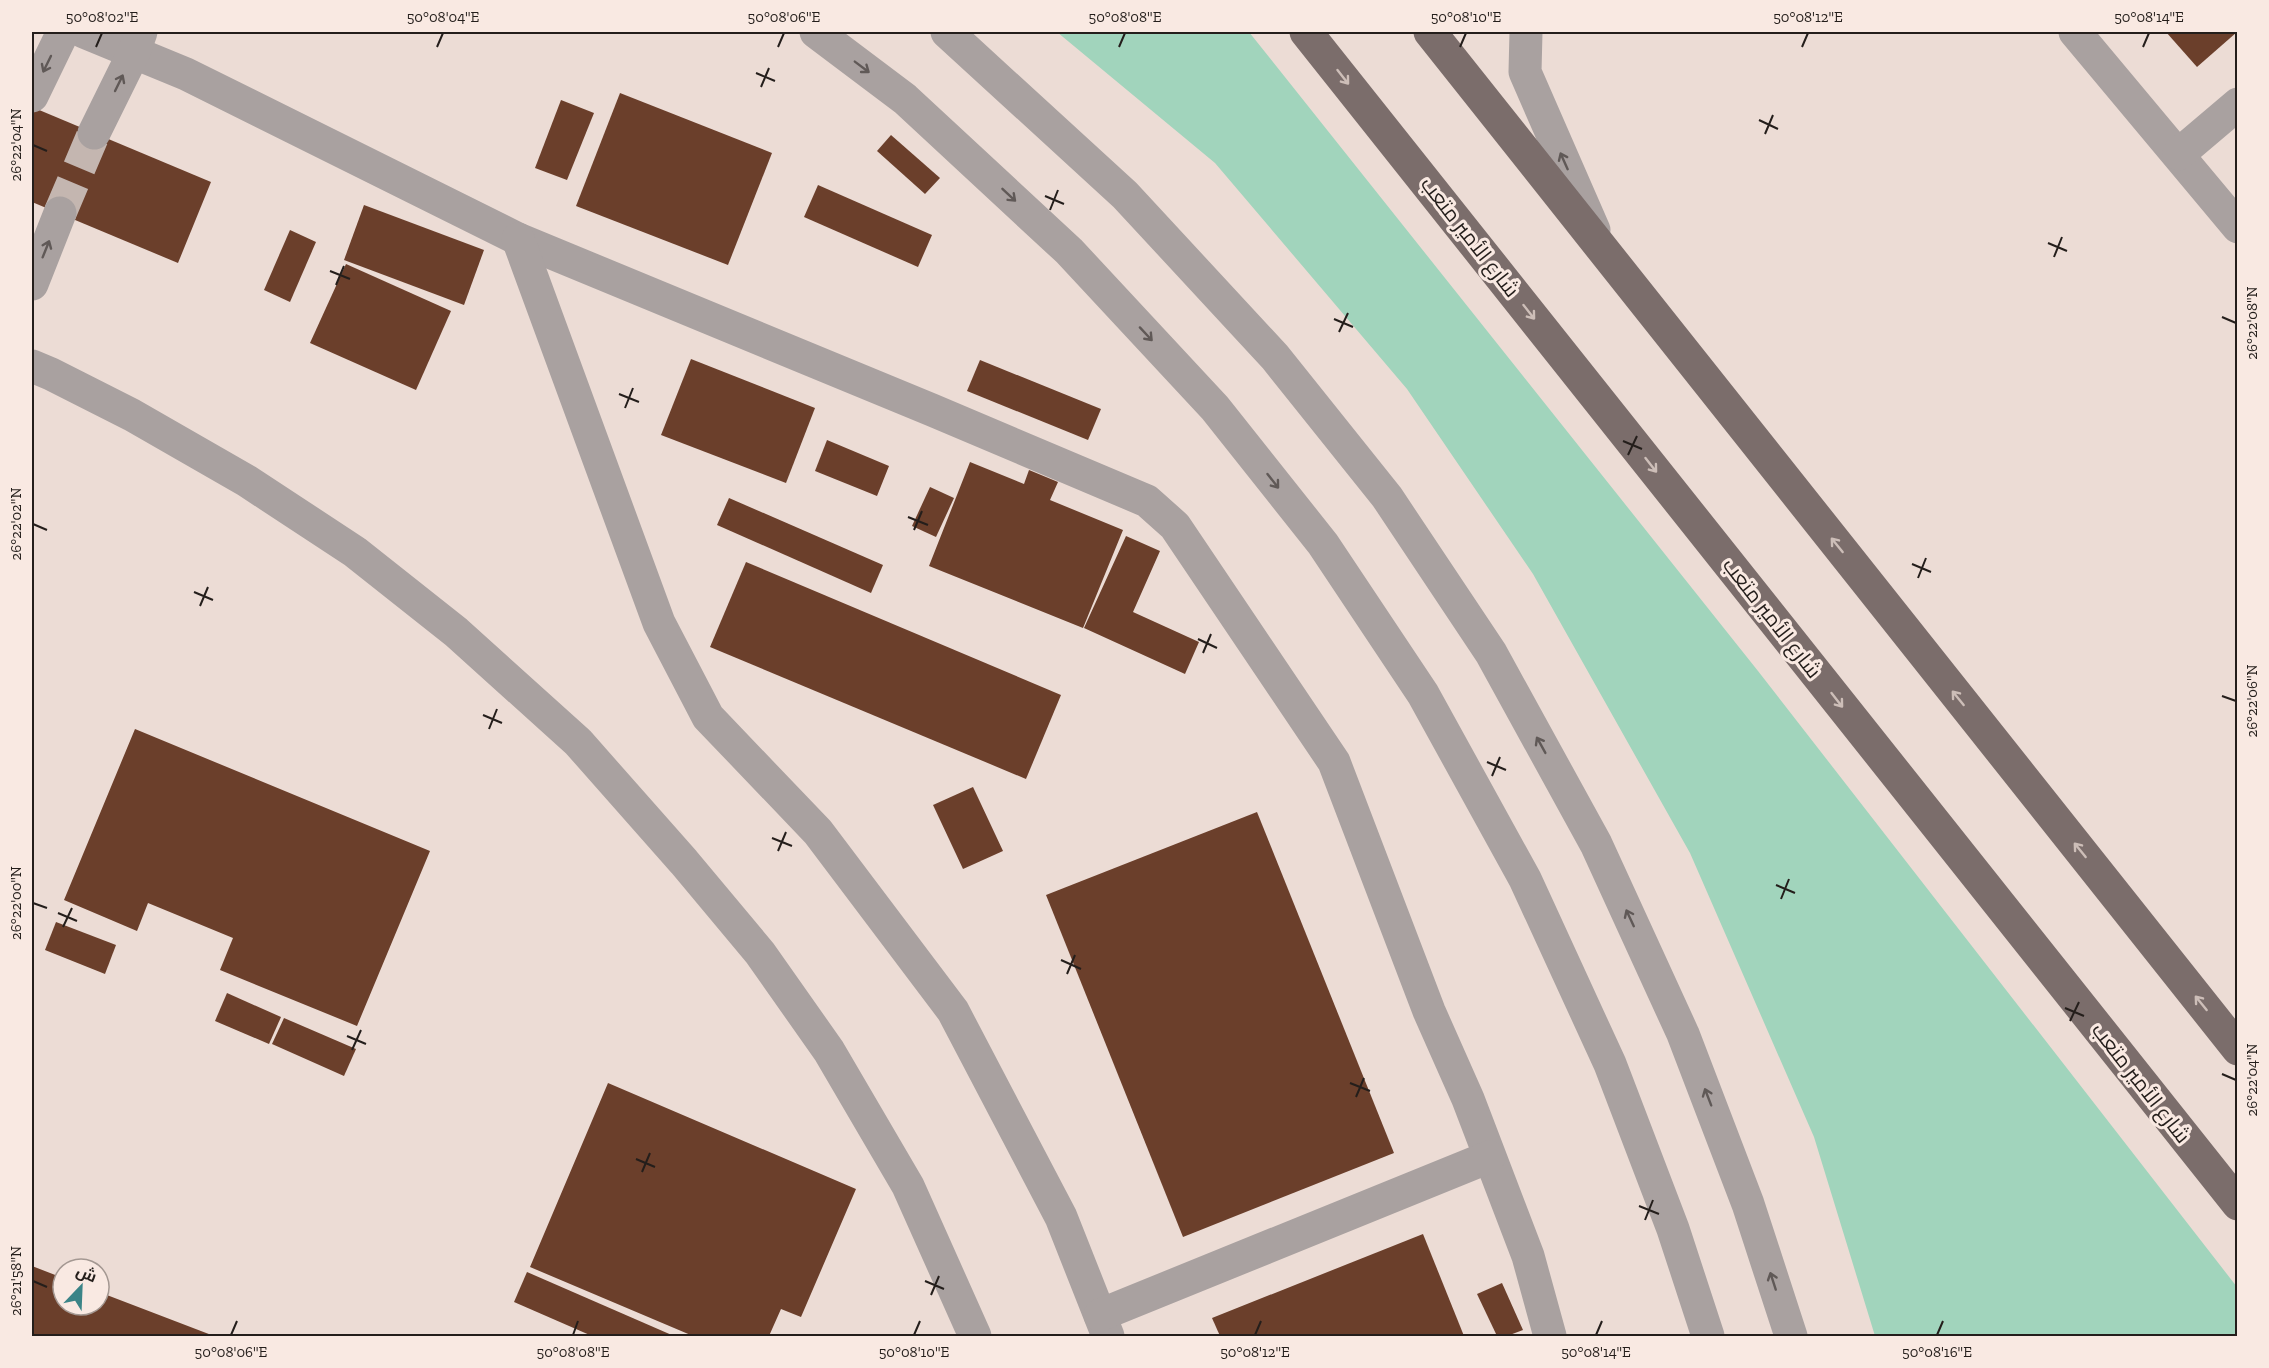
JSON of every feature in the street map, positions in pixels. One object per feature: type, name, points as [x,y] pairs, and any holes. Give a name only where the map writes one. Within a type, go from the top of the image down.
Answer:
[{"type":"main road","name":"شارع الأمير متعب","points":[[1306,32],[2238,1204]]},
{"type":"main road","points":[[1430,32],[1604,254],[2238,1049]]},
{"type":"street","points":[[32,96],[63,32]]},
{"type":"street","points":[[84,32],[138,42],[186,74],[518,239],[1147,501],[1175,526],[1334,762],[1429,1011],[1468,1099],[1488,1157],[1528,1256],[1550,1336]]},
{"type":"street","points":[[816,32],[905,99],[1069,251],[1215,408],[1323,544],[1423,694],[1525,879],[1610,1064],[1673,1229],[1708,1336]]},
{"type":"street","points":[[947,32],[1125,195],[1275,357],[1387,497],[1491,653],[1596,844],[1683,1034],[1748,1204],[1791,1336]]},
{"type":"street","points":[[1526,32],[1525,72],[1604,254]]},
{"type":"street","points":[[2075,32],[2179,154],[2238,228]]},
{"type":"street","points":[[94,133],[138,42]]},
{"type":"street","points":[[2179,154],[2238,104]]},
{"type":"street","points":[[32,284],[60,213]]},
{"type":"street","points":[[518,239],[659,623],[708,717],[818,832],[953,1011],[1061,1217],[1104,1326],[1488,1157]]},
{"type":"street","points":[[32,366],[132,415],[247,481],[355,552],[456,632],[578,742],[684,862],[760,953],[829,1051],[908,1186],[975,1336]]},
{"type":"green space","points":[[1057,32],[1249,32],[1758,671],[2237,1287],[2237,1336],[1875,1336],[1814,1137],[1690,853],[1533,574],[1407,389],[1215,163]]},
{"type":"building","points":[[2166,32],[2237,32],[2197,67]]},
{"type":"building","points":[[620,93],[772,153],[728,265],[576,206]]},
{"type":"building","points":[[561,100],[594,113],[567,180],[535,168]]},
{"type":"building","points":[[32,107],[211,182],[178,263],[32,202]]},
{"type":"building","points":[[891,135],[940,178],[925,194],[877,151]]},
{"type":"building","points":[[818,185],[932,235],[918,267],[804,217]]},
{"type":"building","points":[[364,205],[484,250],[464,305],[344,260]]},
{"type":"building","points":[[290,230],[316,242],[290,302],[264,290]]},
{"type":"building","points":[[346,264],[451,311],[416,390],[310,343]]},
{"type":"building","points":[[691,359],[815,408],[786,483],[661,435]]},
{"type":"building","points":[[980,360],[1101,409],[1088,440],[967,391]]},
{"type":"building","points":[[827,440],[889,466],[877,496],[815,471]]},
{"type":"building","points":[[970,462],[1024,484],[1029,470],[1058,482],[1050,500],[1123,530],[1083,628],[929,566]]},
{"type":"building","points":[[930,487],[954,498],[936,537],[912,526]]},
{"type":"building","points":[[729,498],[883,565],[871,593],[717,525]]},
{"type":"building","points":[[1126,536],[1160,551],[1133,612],[1199,642],[1185,674],[1084,628]]},
{"type":"building","points":[[746,562],[1061,695],[1026,779],[710,647]]},
{"type":"building","points":[[135,729],[430,851],[357,1026],[220,970],[233,938],[148,903],[137,931],[64,900]]},
{"type":"building","points":[[973,787],[1003,851],[963,869],[933,805]]},
{"type":"building","points":[[1257,812],[1394,1153],[1183,1237],[1046,895]]},
{"type":"building","points":[[56,922],[116,945],[105,974],[45,950]]},
{"type":"building","points":[[227,993],[281,1017],[269,1044],[215,1021]]},
{"type":"building","points":[[284,1018],[356,1049],[344,1076],[272,1044]]},
{"type":"building","points":[[608,1083],[856,1189],[801,1317],[781,1309],[769,1336],[693,1336],[530,1267]]},
{"type":"building","points":[[1423,1234],[1464,1336],[1220,1336],[1212,1318]]},
{"type":"building","points":[[32,1266],[51,1273],[51,1317],[111,1317],[111,1297],[214,1336],[32,1336]]},
{"type":"building","points":[[527,1272],[674,1336],[592,1336],[514,1302]]},
{"type":"building","points":[[1502,1283],[1523,1330],[1507,1336],[1497,1336],[1477,1294]]},
{"type":"tunnel","points":[[60,213],[94,133]]}]
